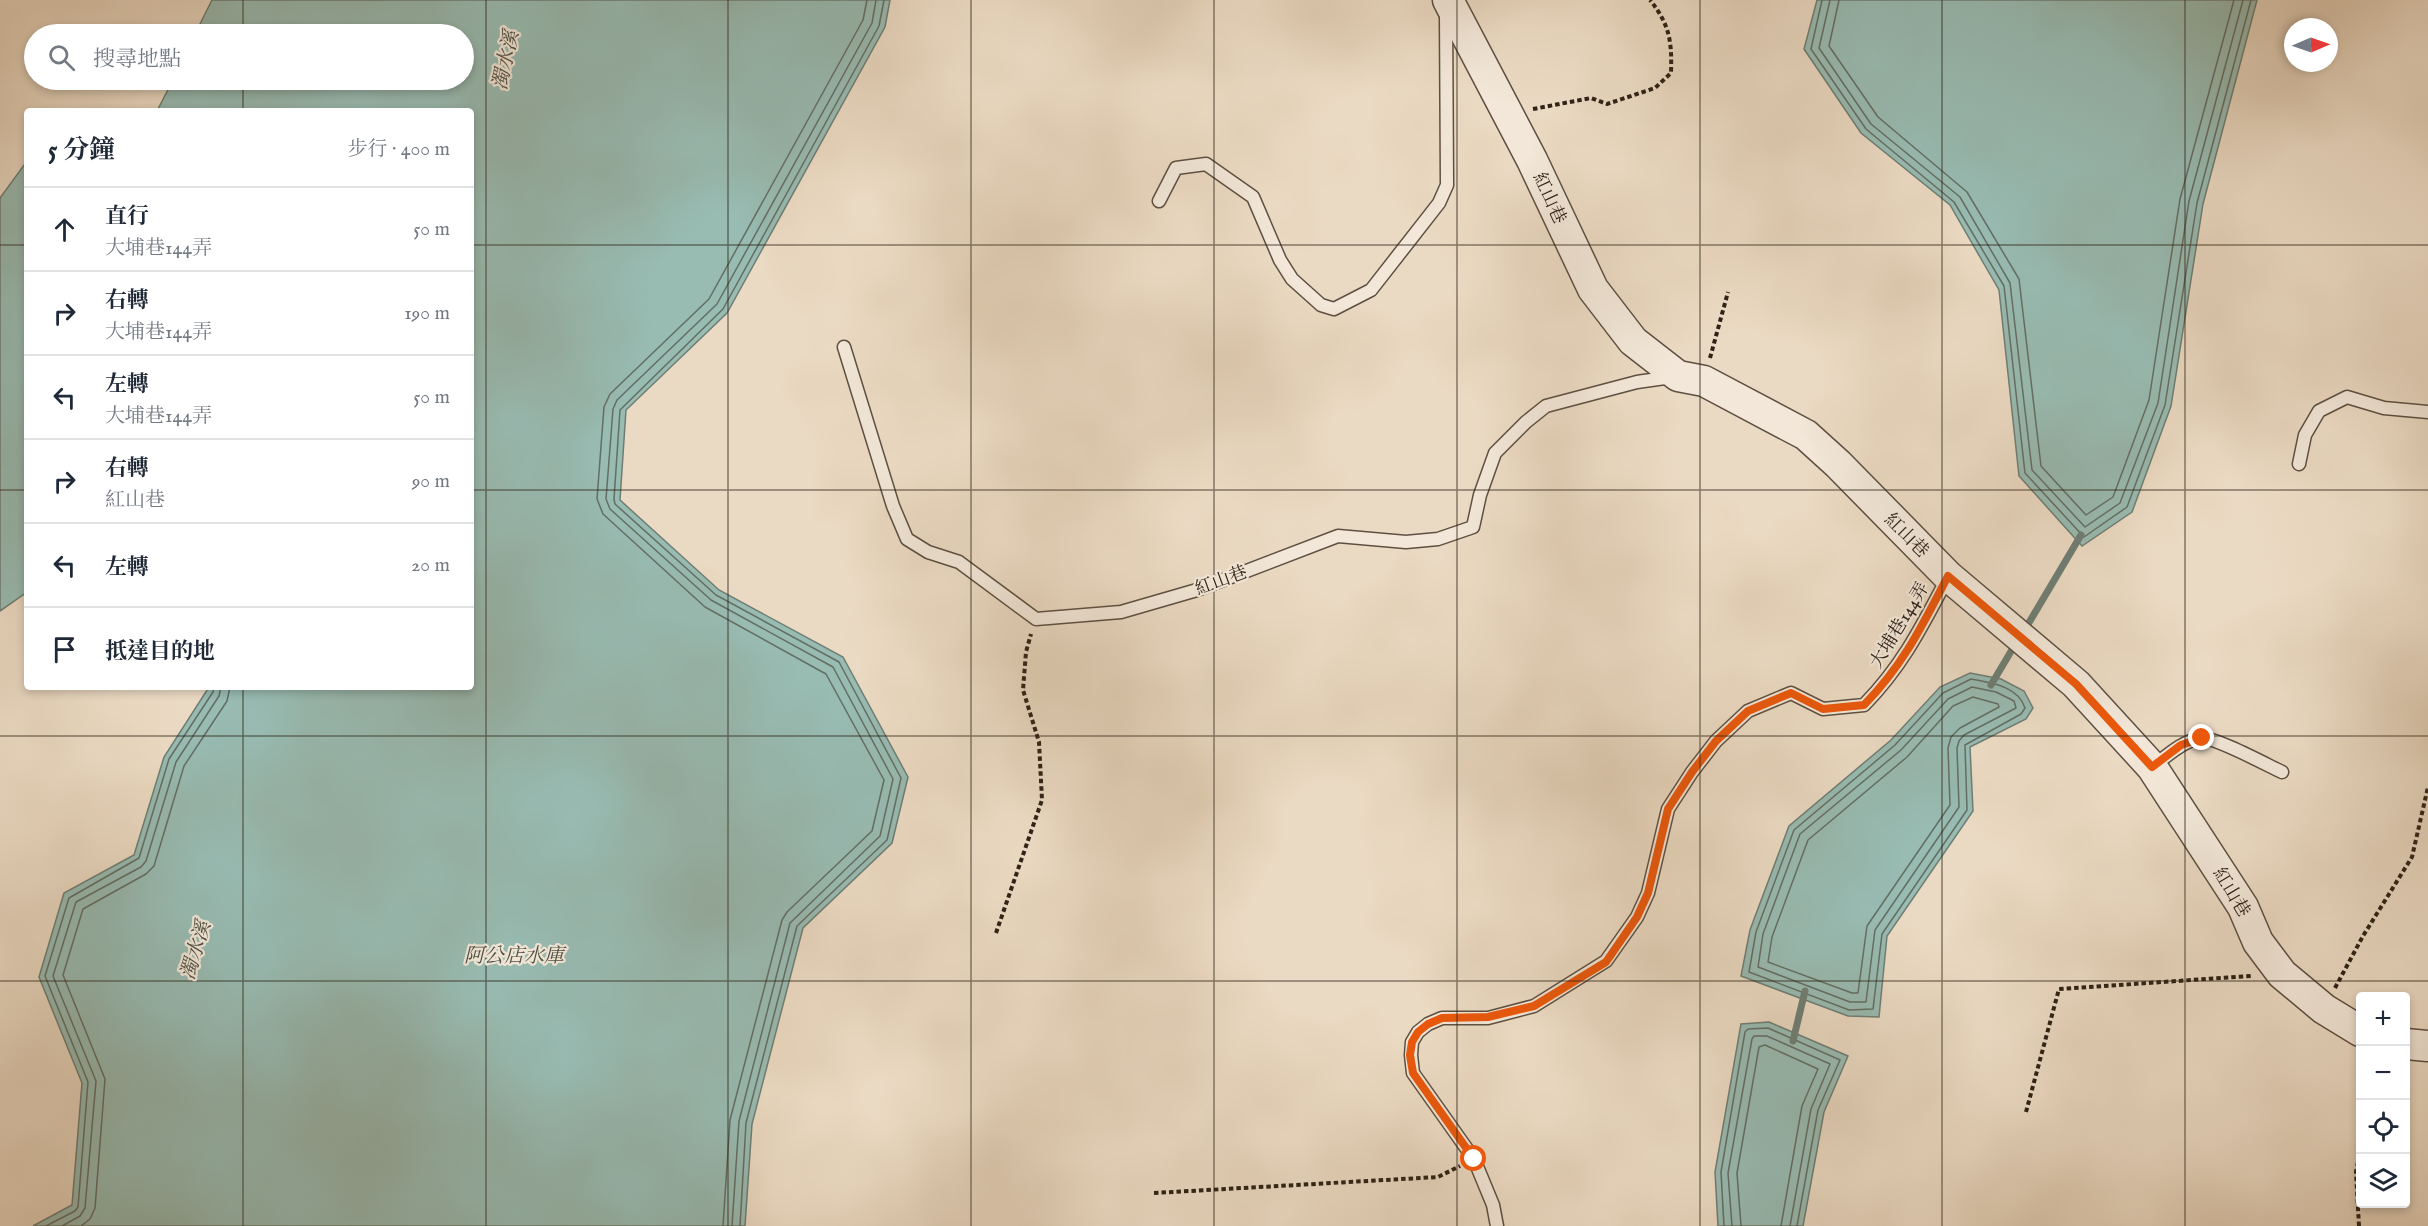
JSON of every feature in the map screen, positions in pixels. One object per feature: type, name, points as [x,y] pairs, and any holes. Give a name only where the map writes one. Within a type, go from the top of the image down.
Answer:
[{"type":"street","name":"紅山巷","points":[[1447,0],[1509,113],[1593,289],[1633,341],[1691,379],[1806,435],[1838,464],[1948,576],[2076,684],[2152,767],[2243,907],[2258,942],[2282,974],[2324,1010],[2356,1028]]},
{"type":"street","points":[[2410,1044],[2428,1046]]},
{"type":"lane","points":[[1159,201],[1176,168],[1206,164],[1253,196],[1281,260],[1292,279],[1322,305],[1334,309],[1371,290],[1439,203],[1447,185],[1447,0]]},
{"type":"lane","points":[[844,347],[893,506],[907,539],[928,552],[959,562],[1036,619]]},
{"type":"lane","name":"紅山巷","points":[[1036,619],[1121,612],[1197,590],[1338,536],[1406,542],[1438,539],[1473,527],[1480,495],[1495,453],[1546,406],[1637,382],[1691,379]]},
{"type":"lane","points":[[2299,464],[2305,435],[2319,411],[2347,397],[2384,408],[2428,412]]},
{"type":"lane","name":"大埔巷144弄","points":[[1497,1226],[1493,1205],[1474,1159],[1413,1073],[1410,1055],[1412,1042],[1418,1032],[1428,1024],[1442,1018],[1488,1017],[1534,1006],[1606,962],[1637,917],[1648,893],[1668,809],[1716,741],[1748,711],[1791,693],[1823,709],[1864,705],[1887,682],[1910,649],[1948,576]]},
{"type":"lane","points":[[2152,767],[2181,745],[2202,738],[2218,741],[2232,750],[2282,772]]},
{"type":"path","points":[[1509,113],[1591,98],[1607,104],[1655,88],[1671,73],[1672,45],[1662,15],[1650,0]]},
{"type":"path","points":[[1691,379],[1728,292]]},
{"type":"path","points":[[996,933],[1042,800],[1039,742],[1023,690],[1026,652],[1036,619]]},
{"type":"path","points":[[2324,1010],[2362,936],[2412,857],[2428,787]]},
{"type":"path","points":[[2026,1112],[2059,989],[2282,974]]},
{"type":"path","points":[[2360,1154],[2356,1172],[2360,1226]]},
{"type":"path","points":[[1154,1193],[1437,1177],[1474,1159]]},
{"type":"water","name":"阿公店水庫","points":[[212,0],[890,0],[885,27],[727,313],[626,410],[620,500],[719,590],[843,657],[908,777],[892,843],[803,928],[752,1124],[745,1226],[33,1226],[72,1205],[82,1083],[39,977],[64,893],[134,855],[164,757],[207,690],[474,690],[474,108],[159,108],[168,90],[474,90],[474,24],[200,24]]},
{"type":"water","points":[[1817,0],[2257,0],[2203,204],[2171,406],[2132,512],[2082,546],[2019,476],[1999,290],[1950,205],[1861,133],[1804,49]]},
{"type":"water","points":[[24,165],[24,594],[0,611],[0,198]]},
{"type":"water","points":[[1970,673],[2001,679],[2024,691],[2033,708],[2026,719],[1970,747],[1973,811],[1887,936],[1879,1017],[1848,1016],[1741,976],[1750,930],[1789,826],[1891,740],[1940,687]]},
{"type":"water","points":[[1769,1022],[1848,1056],[1824,1112],[1803,1226],[1718,1226],[1715,1172],[1741,1024]]},
{"type":"waterway","points":[[2024,631],[2081,535]]},
{"type":"waterway","points":[[1991,685],[2016,643]]},
{"type":"waterway","points":[[1793,1041],[1805,991]]},
{"type":"route","points":[[1474,1159],[1413,1073],[1410,1055],[1412,1042],[1418,1032],[1428,1024],[1442,1018],[1488,1017],[1534,1006],[1606,962],[1637,917],[1648,893],[1668,809],[1716,741],[1748,711],[1791,693],[1823,709],[1864,705],[1887,682],[1910,649],[1948,576],[2076,684],[2152,767],[2181,745],[2202,738]]},
{"type":"water label","name":"濁水溪","points":[[505,60]]},
{"type":"water label","name":"濁水溪","points":[[195,950]]}]
